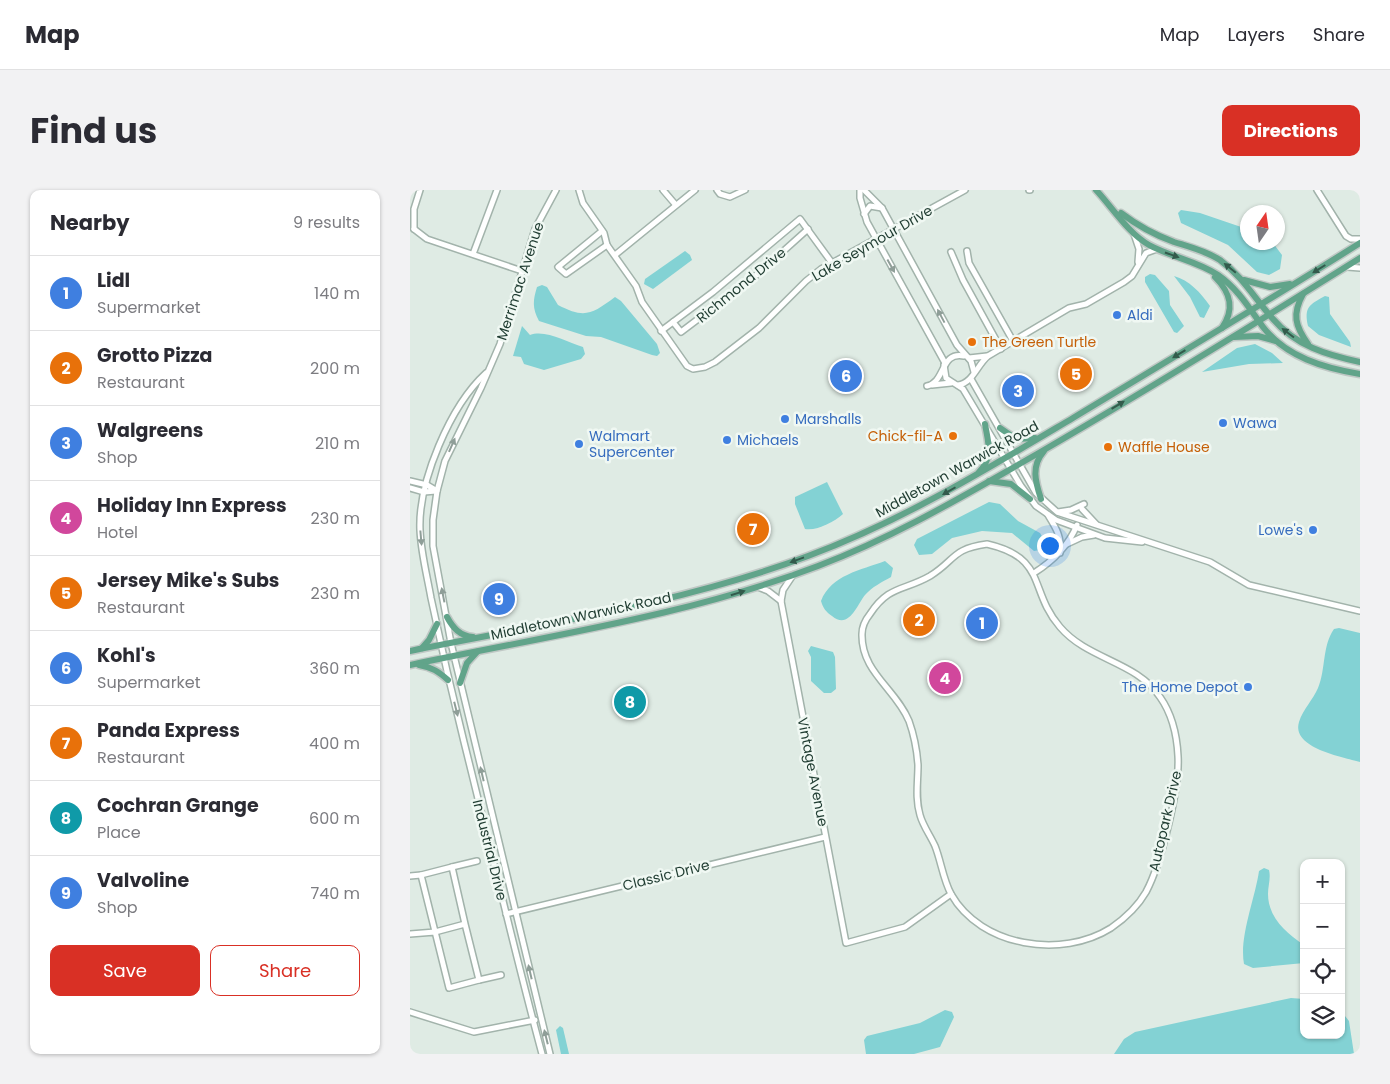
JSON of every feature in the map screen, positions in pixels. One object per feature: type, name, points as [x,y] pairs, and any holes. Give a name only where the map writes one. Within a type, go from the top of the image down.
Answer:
[{"type":"main road","points":[[1096,190],[1141,240],[1157,249],[1205,268],[1226,282],[1280,343]]},
{"type":"main road","points":[[1108,203],[1146,230],[1211,255],[1244,280],[1269,315],[1285,331],[1310,347],[1334,356],[1360,362]]},
{"type":"main road","name":"Middletown Warwick Road","points":[[410,651],[646,603],[749,577],[851,539],[916,509],[1006,458],[1252,311],[1360,243]]},
{"type":"main road","name":"Middletown Warwick Road","points":[[411,664],[666,611],[758,587],[844,556],[913,524],[1012,468],[1269,315],[1360,258]]},
{"type":"main road","points":[[1205,268],[1223,285],[1230,298],[1229,314],[1221,329]]},
{"type":"main road","points":[[1244,280],[1270,288],[1303,279]]},
{"type":"main road","points":[[1304,293],[1297,306],[1295,320],[1301,334],[1310,347]]},
{"type":"main road","points":[[1230,338],[1258,336],[1280,343],[1314,363],[1360,374]]},
{"type":"main road","points":[[974,476],[985,464],[989,455],[990,443],[985,424]]},
{"type":"main road","points":[[1000,428],[1016,439],[1039,438]]},
{"type":"main road","points":[[1041,498],[1034,473],[1039,457],[1048,447]]},
{"type":"main road","points":[[988,481],[1011,484],[1030,499]]},
{"type":"main road","points":[[447,617],[453,627],[462,634],[480,637]]},
{"type":"main road","points":[[418,650],[430,640],[437,624]]},
{"type":"main road","points":[[460,683],[461,674],[467,663],[480,650]]},
{"type":"main road","points":[[411,664],[429,666],[448,680]]},
{"type":"street","points":[[420,190],[414,208],[412,229],[427,239],[522,271]]},
{"type":"street","points":[[473,254],[498,190]]},
{"type":"street","name":"Merrimac Avenue","points":[[454,656],[433,546],[433,510],[437,491],[445,460],[482,388],[486,373],[500,344],[535,229],[556,190]]},
{"type":"street","name":"Lake Seymour Drive","points":[[579,190],[583,203],[602,231],[608,245],[636,286],[642,302],[687,366],[693,369],[705,367],[759,328],[806,281],[832,263],[965,190]]},
{"type":"street","points":[[663,190],[675,204]]},
{"type":"street","points":[[615,255],[675,204],[695,190]]},
{"type":"street","points":[[716,190],[720,194],[730,197],[745,190]]},
{"type":"street","points":[[862,190],[882,208],[957,346],[973,366],[972,377],[1019,463],[1041,498],[1057,512],[1210,562],[1249,585],[1360,611]]},
{"type":"street","points":[[862,190],[864,214],[945,364],[945,375],[954,384],[962,387],[1030,499],[1048,515],[1058,531],[1061,542],[1060,553]]},
{"type":"street","points":[[1317,190],[1348,238],[1360,239]]},
{"type":"street","points":[[864,214],[870,206],[882,208]]},
{"type":"street","name":"Richmond Drive","points":[[661,331],[673,322],[713,292],[800,219],[808,228],[759,273],[681,332],[673,322]]},
{"type":"street","points":[[808,228],[832,263]]},
{"type":"street","points":[[602,231],[558,267],[566,274],[608,245]]},
{"type":"street","points":[[1132,231],[1139,249],[1138,265]]},
{"type":"street","points":[[988,356],[968,358],[954,356],[945,364],[936,381],[927,386],[965,383],[988,356],[1069,308],[1086,304],[1124,282],[1132,276],[1146,253],[1157,249]]},
{"type":"street","points":[[967,251],[969,263],[1013,341]]},
{"type":"street","points":[[951,252],[963,280],[1001,348]]},
{"type":"street","points":[[1344,268],[1360,268]]},
{"type":"street","name":"Merrimac Avenue","points":[[441,645],[420,537],[424,492],[434,458],[448,428],[478,381],[486,373]]},
{"type":"street","points":[[410,481],[426,485],[437,491]]},
{"type":"street","points":[[410,488],[424,492],[437,491]]},
{"type":"street","points":[[1057,512],[1083,507],[1098,526]]},
{"type":"street","points":[[1048,515],[1096,535],[1119,541],[1158,544]]},
{"type":"street","points":[[1034,573],[1060,553],[1079,520]]},
{"type":"street","points":[[1066,545],[1082,537],[1096,535]]},
{"type":"street","name":"Autopark Drive","points":[[987,544],[1013,552],[1025,561],[1034,573],[1050,614],[1069,636],[1140,675],[1160,697],[1176,732],[1178,753],[1176,780],[1166,833],[1157,865],[1144,895],[1130,912],[1112,927],[1088,939],[1053,946],[1017,941],[989,929],[977,921],[951,894],[935,846],[920,817],[917,801],[916,752],[909,721],[899,702],[868,665],[862,634],[866,620],[884,596],[932,574],[955,553],[972,546],[987,544]]},
{"type":"street","points":[[758,587],[768,590],[781,601],[783,590],[792,575]]},
{"type":"street","name":"Vintage Avenue","points":[[781,601],[846,943],[905,927],[951,894]]},
{"type":"street","name":"Industrial Drive","points":[[441,645],[448,680],[542,1054]]},
{"type":"street","name":"Industrial Drive","points":[[454,656],[550,1054]]},
{"type":"street","name":"Classic Drive","points":[[506,914],[826,837]]},
{"type":"street","points":[[410,876],[477,861]]},
{"type":"street","points":[[452,867],[479,980]]},
{"type":"street","points":[[421,875],[449,988],[501,975]]},
{"type":"street","points":[[410,934],[435,932],[465,924]]},
{"type":"street","points":[[410,1012],[474,1032],[541,1019]]},
{"type":"water","points":[[1181,210],[1200,213],[1240,227],[1240,250],[1278,250],[1282,255],[1280,269],[1269,275],[1257,272],[1228,245],[1181,223],[1178,213]]},
{"type":"water","points":[[685,251],[692,260],[653,289],[644,284],[645,279]]},
{"type":"water","points":[[1150,274],[1155,275],[1169,291],[1170,305],[1184,326],[1177,333],[1174,332],[1145,282],[1145,277]]},
{"type":"water","points":[[1174,276],[1185,281],[1203,296],[1210,306],[1204,318],[1200,317],[1190,297]]},
{"type":"water","points":[[542,285],[547,287],[558,305],[575,312],[588,313],[594,311],[615,297],[621,301],[657,344],[660,353],[657,356],[652,355],[601,337],[586,336],[539,321],[534,308],[534,300],[537,287]]},
{"type":"water","points":[[1325,296],[1329,297],[1330,314],[1350,342],[1351,347],[1319,335],[1308,326],[1307,311],[1309,307]]},
{"type":"water","points":[[522,326],[530,335],[549,335],[583,347],[585,354],[581,359],[544,370],[524,364],[521,357],[513,356]]},
{"type":"water","points":[[1255,344],[1272,353],[1283,363],[1249,364],[1202,372],[1237,348]]},
{"type":"water","points":[[827,482],[843,514],[835,520],[815,529],[805,529],[795,504],[795,497]]},
{"type":"water","points":[[989,502],[1000,504],[1018,521],[1040,533],[1044,540],[1040,550],[1034,551],[1012,533],[982,531],[952,538],[932,554],[919,555],[914,545],[917,539]]},
{"type":"water","points":[[885,561],[893,568],[891,577],[868,592],[848,618],[838,620],[826,611],[821,601],[826,592],[839,579]]},
{"type":"water","points":[[1339,628],[1360,633],[1360,762],[1331,754],[1310,745],[1303,739],[1299,731],[1301,717],[1316,692],[1320,681],[1330,636],[1334,629]]},
{"type":"water","points":[[811,646],[833,652],[835,657],[836,689],[831,693],[824,693],[811,681],[811,657],[808,651]]},
{"type":"water","points":[[1264,868],[1269,870],[1268,894],[1271,910],[1279,924],[1300,942],[1300,963],[1253,968],[1244,964],[1245,930],[1259,871]]},
{"type":"water","points":[[1291,998],[1300,999],[1300,1039],[1345,1039],[1345,1016],[1349,1021],[1354,1054],[1114,1054],[1124,1039],[1135,1032]]},
{"type":"water","points":[[945,1010],[952,1012],[954,1017],[940,1047],[914,1054],[866,1054],[864,1040],[867,1036],[920,1023]]},
{"type":"water","points":[[560,1026],[563,1028],[569,1054],[561,1054],[556,1030]]},
{"type":"place","name":"Aldi","points":[[1117,315]]},
{"type":"place","name":"The Green Turtle","points":[[972,342]]},
{"type":"place","name":"Jersey Mike's Subs","points":[[1076,374]]},
{"type":"place","name":"Kohl's","points":[[846,376]]},
{"type":"place","name":"Walgreens","points":[[1018,391]]},
{"type":"place","name":"Marshalls","points":[[785,419]]},
{"type":"place","name":"Wawa","points":[[1223,423]]},
{"type":"place","name":"Chick-fil-A","points":[[953,436]]},
{"type":"place","name":"Michaels","points":[[727,440]]},
{"type":"place","name":"Walmart Supercenter","points":[[579,444]]},
{"type":"place","name":"Waffle House","points":[[1108,447]]},
{"type":"place","name":"Panda Express","points":[[753,529]]},
{"type":"place","name":"Lowe's","points":[[1313,530]]},
{"type":"place","name":"Valvoline","points":[[499,599]]},
{"type":"place","name":"Grotto Pizza","points":[[919,620]]},
{"type":"place","name":"Lidl","points":[[982,623]]},
{"type":"place","name":"Holiday Inn Express","points":[[945,678]]},
{"type":"place","name":"The Home Depot","points":[[1248,687]]},
{"type":"place","name":"Cochran Grange","points":[[630,702]]}]
